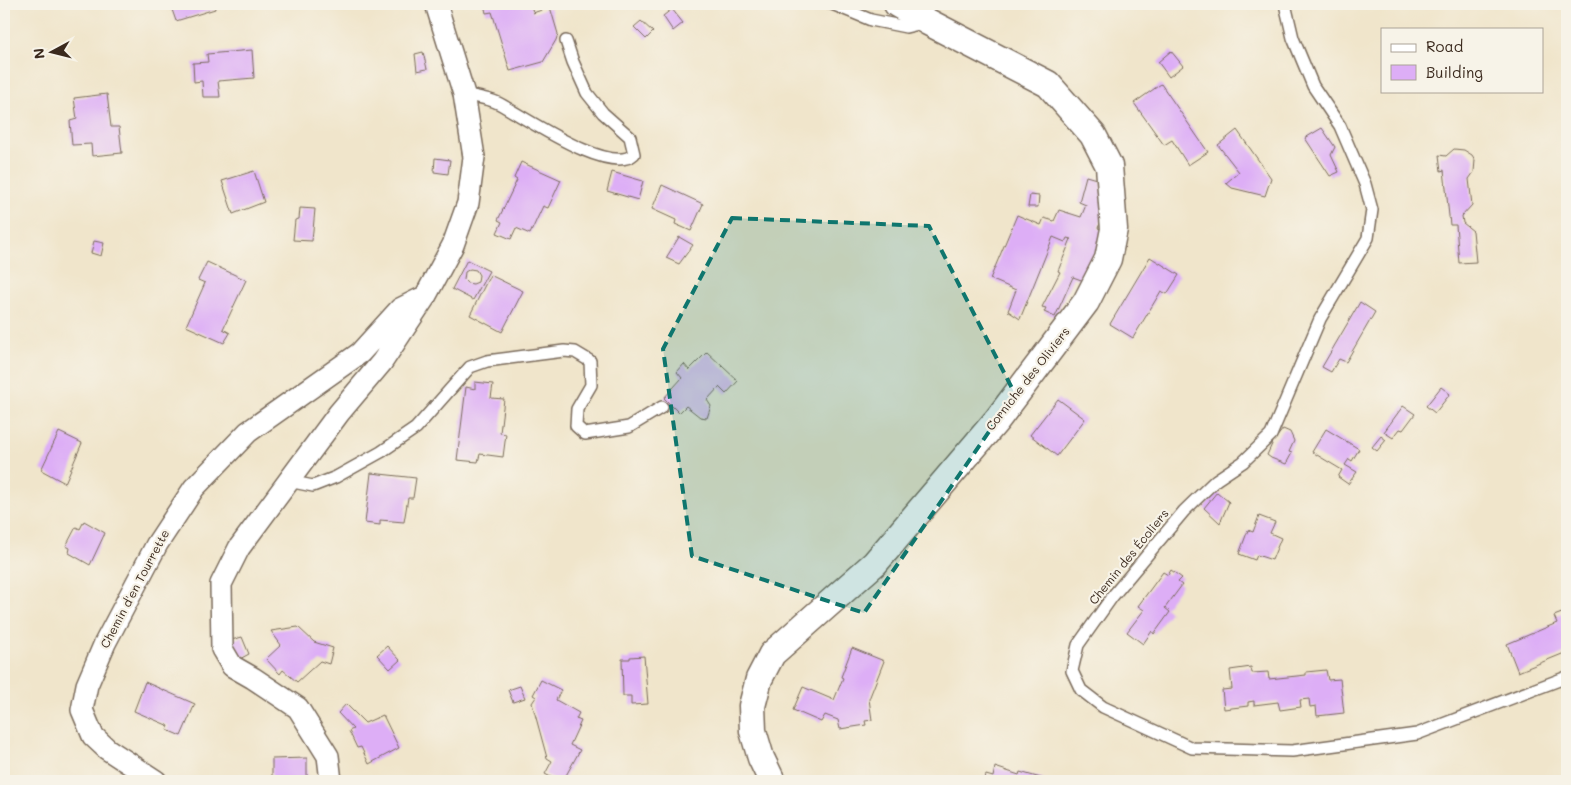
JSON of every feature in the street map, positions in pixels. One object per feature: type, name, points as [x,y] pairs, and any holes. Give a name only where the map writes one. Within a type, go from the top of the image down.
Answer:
[{"type":"street","points":[[331,781],[328,756],[298,708],[232,666],[222,649],[221,584],[239,548],[288,480],[382,362],[425,297],[453,245],[468,203],[474,157],[464,94],[436,4]]},
{"type":"street","name":"Corniche des Oliviers","points":[[772,781],[761,758],[753,731],[752,706],[759,679],[772,654],[875,563],[997,420],[1086,302],[1108,259],[1114,229],[1109,166],[1093,135],[1048,84],[897,4]]},
{"type":"street","name":"Chemin d'en Tourrette","points":[[156,781],[107,749],[93,736],[82,710],[87,685],[105,643],[157,544],[194,488],[248,432],[360,353],[400,309],[425,297]]},
{"type":"lane","points":[[832,4],[871,20],[906,27],[928,22]]},
{"type":"lane","name":"Chemin des Écoliers","points":[[1284,4],[1293,38],[1313,86],[1340,126],[1365,184],[1372,210],[1368,238],[1320,319],[1271,435],[1243,462],[1216,480],[1184,511],[1112,597],[1078,645],[1072,671],[1081,690],[1103,707],[1192,748],[1292,751],[1418,734],[1567,677]]},
{"type":"lane","points":[[464,94],[496,102],[564,142],[594,154],[618,160],[629,158],[634,154],[630,137],[603,113],[588,93],[573,62],[566,41]]},
{"type":"lane","points":[[288,480],[313,486],[336,477],[381,452],[416,428],[470,367],[487,361],[564,351],[575,352],[590,361],[591,385],[577,409],[576,426],[585,434],[629,427],[662,406]]},
{"type":"highlighted area","points":[[732,218],[929,226],[1015,394],[864,613],[692,556],[663,349]]},
{"type":"building","points":[[170,4],[214,4],[215,9],[176,21]]},
{"type":"building","points":[[484,4],[531,4],[533,13],[550,7],[558,34],[543,62],[510,71],[492,12],[486,13]]},
{"type":"building","points":[[672,9],[683,23],[673,31],[663,16]]},
{"type":"building","points":[[641,21],[653,32],[646,39],[634,27]]},
{"type":"building","points":[[252,50],[254,78],[218,81],[220,97],[203,97],[202,81],[194,82],[193,63],[208,62],[207,54]]},
{"type":"building","points":[[1171,51],[1183,66],[1169,77],[1158,62]]},
{"type":"building","points":[[423,52],[427,69],[417,71],[415,54]]},
{"type":"building","points":[[1161,84],[1208,152],[1188,165],[1172,140],[1164,145],[1134,103]]},
{"type":"building","points":[[107,94],[111,127],[119,127],[122,153],[92,156],[91,144],[72,145],[70,121],[77,119],[74,98]]},
{"type":"building","points":[[1322,128],[1335,147],[1331,155],[1339,172],[1330,176],[1305,138]]},
{"type":"building","points":[[1237,130],[1271,178],[1265,196],[1232,188],[1226,183],[1239,172],[1218,145]]},
{"type":"building","points":[[1454,149],[1464,150],[1472,155],[1475,160],[1474,172],[1469,179],[1472,205],[1462,216],[1463,223],[1473,231],[1476,262],[1459,263],[1456,225],[1450,225],[1444,170],[1441,171],[1439,155],[1446,156]]},
{"type":"building","points":[[435,158],[450,160],[448,174],[434,172]]},
{"type":"building","points":[[521,162],[561,180],[548,208],[543,206],[530,234],[516,228],[511,239],[497,233],[502,222],[498,220],[517,180],[514,178]]},
{"type":"building","points":[[254,171],[264,202],[233,214],[222,181]]},
{"type":"building","points":[[612,172],[643,181],[638,200],[607,191]]},
{"type":"building","points":[[1086,176],[1100,180],[1105,212],[1098,228],[1105,231],[1084,281],[1073,277],[1055,317],[1044,312],[1046,308],[1042,307],[1060,272],[1058,271],[1071,239],[1067,238],[1065,242],[1053,237],[1020,319],[1008,311],[1016,290],[990,279],[1017,215],[1041,225],[1044,218],[1054,221],[1059,210],[1081,217],[1086,205],[1079,202]]},
{"type":"building","points":[[662,185],[703,204],[691,231],[675,224],[676,220],[652,209]]},
{"type":"building","points":[[1030,195],[1039,196],[1038,207],[1028,207]]},
{"type":"building","points":[[300,208],[315,209],[312,241],[293,240],[295,220],[299,219]]},
{"type":"building","points":[[679,237],[693,245],[679,264],[666,258]]},
{"type":"building","points":[[94,241],[104,243],[101,256],[91,253]]},
{"type":"building","points":[[1150,257],[1179,275],[1167,294],[1161,291],[1133,338],[1110,324]]},
{"type":"building","points":[[467,260],[489,271],[473,300],[452,289]],"holes":[[[470,269],[476,270],[479,275],[478,282],[473,284],[467,283],[464,280],[465,272]]]},
{"type":"building","points":[[207,262],[246,280],[223,329],[230,333],[224,343],[186,326],[205,283],[198,280]]},
{"type":"building","points":[[490,275],[523,291],[502,332],[470,315]]},
{"type":"building","points":[[1360,302],[1375,312],[1346,362],[1339,359],[1331,372],[1322,367]]},
{"type":"building","points":[[707,352],[738,381],[726,394],[719,387],[707,400],[711,406],[707,418],[700,417],[686,406],[679,413],[664,398],[682,378],[677,372],[684,364],[689,370]]},
{"type":"building","points":[[475,382],[493,384],[491,398],[504,399],[500,433],[506,434],[503,457],[480,454],[478,462],[457,460],[466,387],[475,389]]},
{"type":"building","points":[[1441,387],[1450,394],[1435,413],[1426,406]]},
{"type":"building","points":[[1058,399],[1085,419],[1057,456],[1030,435]]},
{"type":"building","points":[[1403,406],[1415,414],[1403,430],[1400,429],[1393,438],[1384,432]]},
{"type":"building","points":[[1283,429],[1290,432],[1294,441],[1289,452],[1292,453],[1286,464],[1267,455],[1273,442]]},
{"type":"building","points":[[1326,429],[1359,449],[1352,461],[1349,459],[1345,465],[1357,472],[1348,484],[1338,477],[1342,470],[1312,452]]},
{"type":"building","points":[[59,432],[82,443],[65,483],[41,470]]},
{"type":"building","points":[[1381,436],[1386,440],[1377,451],[1372,447]]},
{"type":"building","points":[[371,473],[416,478],[413,498],[408,498],[404,522],[380,520],[380,525],[365,523]]},
{"type":"building","points":[[1217,492],[1229,502],[1220,523],[1204,508]]},
{"type":"building","points":[[1259,516],[1275,522],[1270,533],[1281,538],[1272,560],[1257,555],[1255,560],[1239,554],[1248,530],[1253,532]]},
{"type":"building","points":[[84,521],[105,533],[90,565],[69,553],[70,548],[66,546],[76,527],[80,529]]},
{"type":"building","points":[[1171,570],[1182,578],[1178,582],[1182,585],[1165,608],[1170,612],[1154,634],[1152,631],[1143,644],[1127,632],[1144,610],[1138,606],[1163,572],[1168,575]]},
{"type":"building","points":[[1567,611],[1567,652],[1518,672],[1507,644],[1557,623],[1554,616]]},
{"type":"building","points":[[298,627],[314,642],[333,648],[329,664],[320,661],[297,682],[283,670],[280,674],[266,659],[281,645],[271,631]]},
{"type":"building","points":[[242,637],[249,654],[236,661],[228,641]]},
{"type":"building","points":[[387,646],[400,660],[390,669],[377,655]]},
{"type":"building","points":[[852,648],[884,661],[869,699],[872,720],[865,721],[866,725],[840,729],[838,720],[825,715],[821,722],[793,710],[803,687],[834,700]]},
{"type":"building","points":[[644,656],[648,704],[631,705],[631,696],[623,696],[622,659]]},
{"type":"building","points":[[1251,667],[1252,673],[1268,672],[1269,679],[1306,675],[1306,672],[1326,670],[1328,680],[1340,679],[1344,713],[1317,716],[1316,706],[1310,707],[1309,699],[1300,700],[1301,707],[1280,710],[1278,702],[1254,705],[1254,701],[1248,702],[1248,706],[1224,709],[1222,690],[1232,689],[1230,670]]},
{"type":"building","points":[[541,680],[561,690],[556,700],[579,713],[576,719],[581,721],[570,745],[580,750],[563,781],[558,781],[545,774],[552,761],[547,758],[532,703],[536,697],[533,695]]},
{"type":"building","points":[[145,682],[195,704],[181,736],[167,730],[169,726],[134,711]]},
{"type":"building","points":[[520,686],[525,698],[513,702],[508,690]]},
{"type":"building","points":[[346,704],[365,723],[383,715],[399,748],[369,764],[361,747],[357,748],[349,731],[353,729],[338,713]]},
{"type":"building","points":[[307,758],[307,781],[272,781],[272,759]]},
{"type":"building","points":[[995,767],[1019,775],[1020,772],[1044,779],[1043,781],[984,781],[986,775],[993,777]]}]
